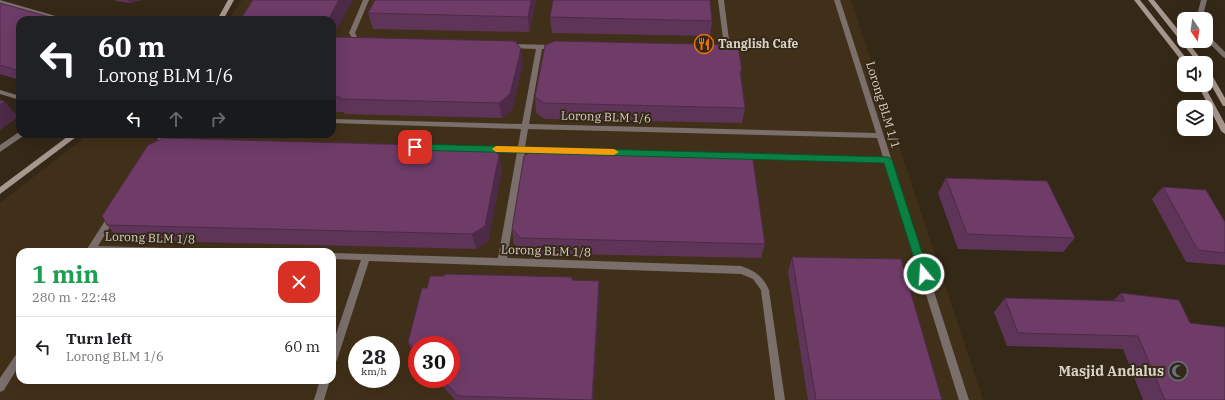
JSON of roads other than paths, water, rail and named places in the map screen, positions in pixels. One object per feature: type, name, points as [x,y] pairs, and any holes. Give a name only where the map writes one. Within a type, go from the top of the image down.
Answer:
[{"type":"street","points":[[222,16],[231,0]]},
{"type":"street","points":[[366,0],[352,33],[356,40],[367,43]]},
{"type":"street","points":[[712,48],[727,48],[721,0]]},
{"type":"street","name":"Lorong BLM 1/1","points":[[837,0],[964,400]]},
{"type":"street","points":[[1137,0],[1181,56]]},
{"type":"street","points":[[1151,0],[1195,56]]},
{"type":"street","points":[[1201,12],[1204,0]]},
{"type":"street","points":[[0,1],[51,16]]},
{"type":"street","points":[[1213,43],[1225,56]]},
{"type":"street","points":[[500,46],[563,47]]},
{"type":"street","points":[[502,261],[539,47]]},
{"type":"street","points":[[1213,83],[1225,104]]},
{"type":"street","points":[[0,92],[16,97]]},
{"type":"street","points":[[1205,92],[1225,131]]},
{"type":"street","name":"Lorong BLM 1/6","points":[[336,121],[880,136]]},
{"type":"street","points":[[0,150],[16,138]]},
{"type":"street","points":[[0,191],[71,138]]},
{"type":"street","points":[[153,153],[165,139]]},
{"type":"street","points":[[474,148],[552,151]]},
{"type":"street","points":[[731,156],[888,160]]},
{"type":"street","points":[[91,248],[116,210]]},
{"type":"street","name":"Lorong BLM 1/8","points":[[336,256],[741,270],[759,277],[765,290],[780,400]]},
{"type":"street","points":[[336,348],[366,257]]},
{"type":"street","points":[[0,387],[16,362]]},
{"type":"street","points":[[0,378],[10,372]]},
{"type":"street","points":[[319,400],[324,384]]},
{"type":"place","name":"Tanglish Cafe","points":[[704,44]]},
{"type":"place","name":"Masjid Andalus","points":[[1178,371]]}]
